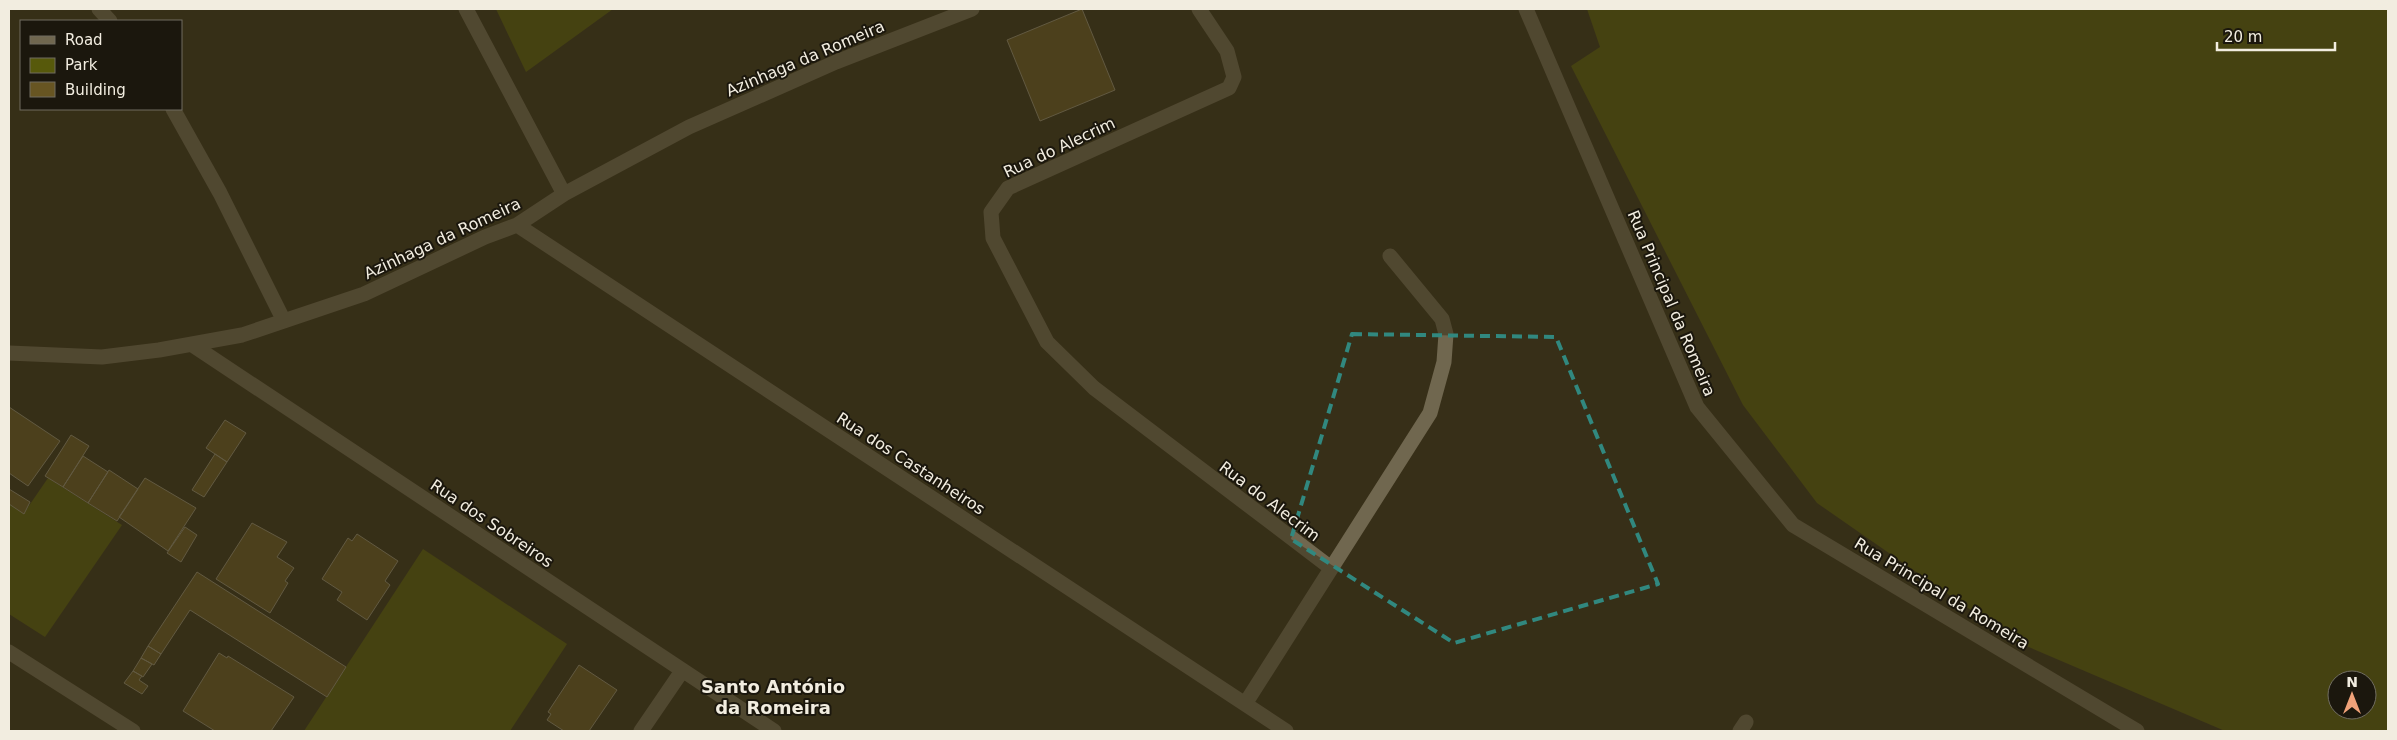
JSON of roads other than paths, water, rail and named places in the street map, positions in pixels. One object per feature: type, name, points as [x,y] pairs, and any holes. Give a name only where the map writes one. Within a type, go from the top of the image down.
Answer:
[{"type":"street","points":[[99,9],[109,20]]},
{"type":"street","points":[[466,9],[564,194]]},
{"type":"street","name":"Azinhaga da Romeira","points":[[9,353],[102,356],[191,344],[242,335],[364,294],[485,237],[517,225],[564,194],[689,127],[836,62],[972,9]]},
{"type":"street","name":"Rua do Alecrim","points":[[1199,9],[1227,51],[1234,77],[1229,88],[1008,188],[991,212],[993,238],[1047,342],[1094,388],[1331,568]]},
{"type":"street","name":"Rua Principal da Romeira","points":[[1526,9],[1697,407],[1793,525],[2137,731]]},
{"type":"street","points":[[173,110],[220,193],[284,321]]},
{"type":"street","name":"Rua dos Castanheiros","points":[[517,225],[1286,731]]},
{"type":"street","points":[[1245,704],[1430,412],[1444,362],[1446,334],[1442,319],[1390,256]]},
{"type":"street","name":"Rua dos Sobreiros","points":[[191,344],[774,731]]},
{"type":"street","points":[[9,652],[133,731]]},
{"type":"street","points":[[641,731],[682,671]]},
{"type":"district","name":"Santo António da Romeira","points":[[773,698]]}]
